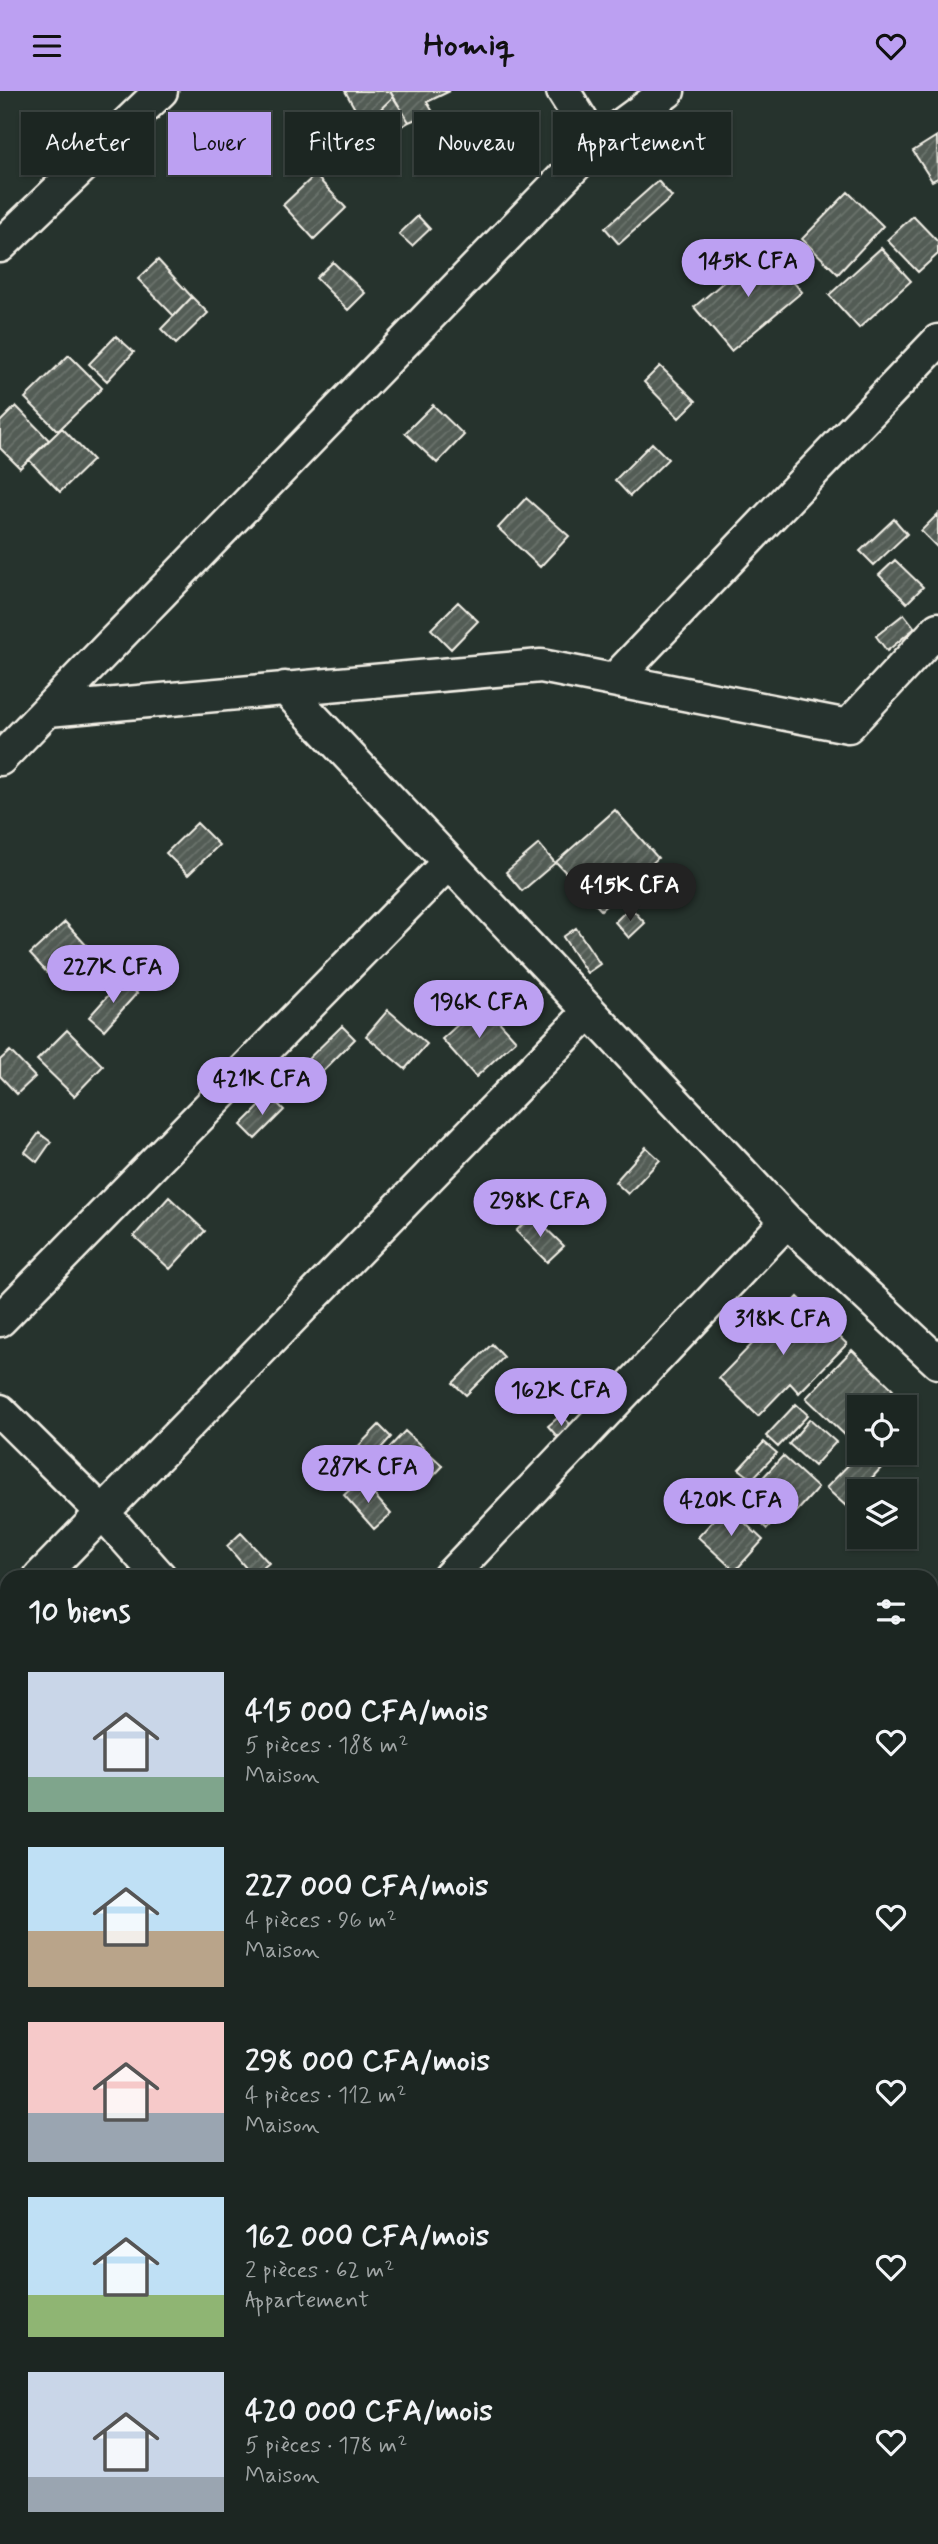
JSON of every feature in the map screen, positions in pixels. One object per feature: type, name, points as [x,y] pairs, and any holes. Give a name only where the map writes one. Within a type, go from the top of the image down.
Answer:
[{"type":"street","points":[[0,246],[161,91]]},
{"type":"street","points":[[563,91],[576,112]]},
{"type":"street","points":[[639,112],[668,91]]},
{"type":"street","points":[[0,759],[566,175]]},
{"type":"street","points":[[614,680],[938,341]]},
{"type":"street","points":[[48,710],[541,666],[848,726],[938,629]]},
{"type":"street","points":[[285,688],[786,1221],[938,1362]]},
{"type":"street","points":[[0,1320],[448,863]]},
{"type":"street","points":[[47,1570],[589,1012]]},
{"type":"street","points":[[456,1570],[786,1221]]},
{"type":"street","points":[[0,1411],[103,1513],[154,1570]]},
{"type":"building","points":[[345,91],[390,91],[393,97],[377,112],[357,112]]},
{"type":"building","points":[[390,91],[450,91],[427,102],[433,112],[414,112],[414,120],[409,122]]},
{"type":"building","points":[[393,97],[409,122],[400,127],[400,112],[377,112]]},
{"type":"building","points":[[937,136],[938,178],[932,181],[913,151]]},
{"type":"building","points":[[315,175],[346,208],[314,239],[283,205]]},
{"type":"building","points":[[658,181],[672,197],[619,244],[605,228]]},
{"type":"building","points":[[848,192],[883,226],[838,274],[802,239]]},
{"type":"building","points":[[418,216],[430,229],[412,246],[399,234]]},
{"type":"building","points":[[913,216],[938,242],[938,254],[918,272],[887,240]]},
{"type":"building","points":[[764,248],[802,292],[731,351],[694,307]]},
{"type":"building","points":[[881,248],[911,281],[859,328],[829,295]]},
{"type":"building","points":[[158,260],[192,297],[174,316],[138,279]]},
{"type":"building","points":[[333,262],[365,293],[348,310],[316,278]]},
{"type":"building","points":[[192,297],[208,313],[176,344],[161,329]]},
{"type":"building","points":[[116,336],[134,352],[107,381],[89,364]]},
{"type":"building","points":[[69,355],[102,388],[58,431],[25,398]]},
{"type":"building","points":[[660,366],[696,401],[679,418],[644,382]]},
{"type":"building","points":[[433,405],[464,435],[437,463],[405,433]]},
{"type":"building","points":[[16,406],[49,440],[20,468],[0,448],[0,422]]},
{"type":"building","points":[[62,428],[93,460],[60,492],[29,460]]},
{"type":"building","points":[[652,443],[668,459],[630,496],[615,480]]},
{"type":"building","points":[[526,498],[569,536],[540,567],[498,528]]},
{"type":"building","points":[[938,514],[938,548],[921,531]]},
{"type":"building","points":[[894,519],[907,534],[874,565],[860,551]]},
{"type":"building","points":[[895,560],[923,587],[907,603],[879,575]]},
{"type":"building","points":[[458,602],[478,621],[451,649],[431,629]]},
{"type":"building","points":[[904,614],[915,628],[887,651],[876,636]]},
{"type":"building","points":[[615,810],[658,858],[601,910],[556,862]]},
{"type":"building","points":[[197,823],[219,845],[188,875],[166,853]]},
{"type":"building","points":[[539,844],[555,863],[522,891],[506,872]]},
{"type":"building","points":[[630,907],[645,923],[629,938],[615,922]]},
{"type":"building","points":[[65,922],[97,957],[62,989],[30,954]]},
{"type":"building","points":[[576,928],[600,964],[587,973],[563,937]]},
{"type":"building","points":[[122,980],[137,993],[104,1030],[89,1017]]},
{"type":"building","points":[[482,1003],[516,1040],[476,1077],[442,1039]]},
{"type":"building","points":[[388,1010],[427,1044],[405,1069],[366,1036]]},
{"type":"building","points":[[342,1026],[355,1039],[316,1078],[302,1065]]},
{"type":"building","points":[[67,1030],[103,1066],[74,1096],[37,1060]]},
{"type":"building","points":[[10,1051],[35,1077],[17,1094],[0,1076],[0,1060]]},
{"type":"building","points":[[270,1096],[284,1110],[255,1139],[241,1125]]},
{"type":"building","points":[[39,1133],[51,1142],[37,1162],[25,1152]]},
{"type":"building","points":[[646,1147],[660,1160],[628,1194],[615,1182]]},
{"type":"building","points":[[169,1197],[205,1231],[170,1269],[134,1236]]},
{"type":"building","points":[[532,1215],[564,1246],[547,1262],[516,1231]]},
{"type":"building","points":[[798,1297],[847,1344],[799,1393],[790,1383],[758,1416],[719,1378]]},
{"type":"building","points":[[492,1344],[504,1357],[466,1395],[453,1383]]},
{"type":"building","points":[[852,1350],[893,1389],[887,1395],[847,1395],[846,1436],[806,1398]]},
{"type":"building","points":[[796,1404],[808,1415],[778,1447],[766,1436]]},
{"type":"building","points":[[561,1415],[574,1428],[561,1441],[548,1426]]},
{"type":"building","points":[[810,1419],[836,1442],[814,1466],[789,1444]]},
{"type":"building","points":[[379,1425],[391,1437],[361,1470],[347,1458]]},
{"type":"building","points":[[405,1431],[443,1466],[425,1485],[387,1450]]},
{"type":"building","points":[[764,1442],[777,1453],[752,1479],[739,1469]]},
{"type":"building","points":[[783,1456],[818,1488],[791,1518],[755,1486]]},
{"type":"building","points":[[848,1465],[878,1465],[881,1468],[871,1479],[847,1479],[846,1506],[826,1488]]},
{"type":"building","points":[[361,1480],[391,1514],[374,1529],[344,1495]]},
{"type":"building","points":[[760,1499],[779,1516],[767,1529],[749,1512]]},
{"type":"building","points":[[727,1506],[763,1540],[734,1570],[698,1537]]},
{"type":"building","points":[[241,1533],[269,1563],[260,1570],[248,1570],[227,1546]]}]
